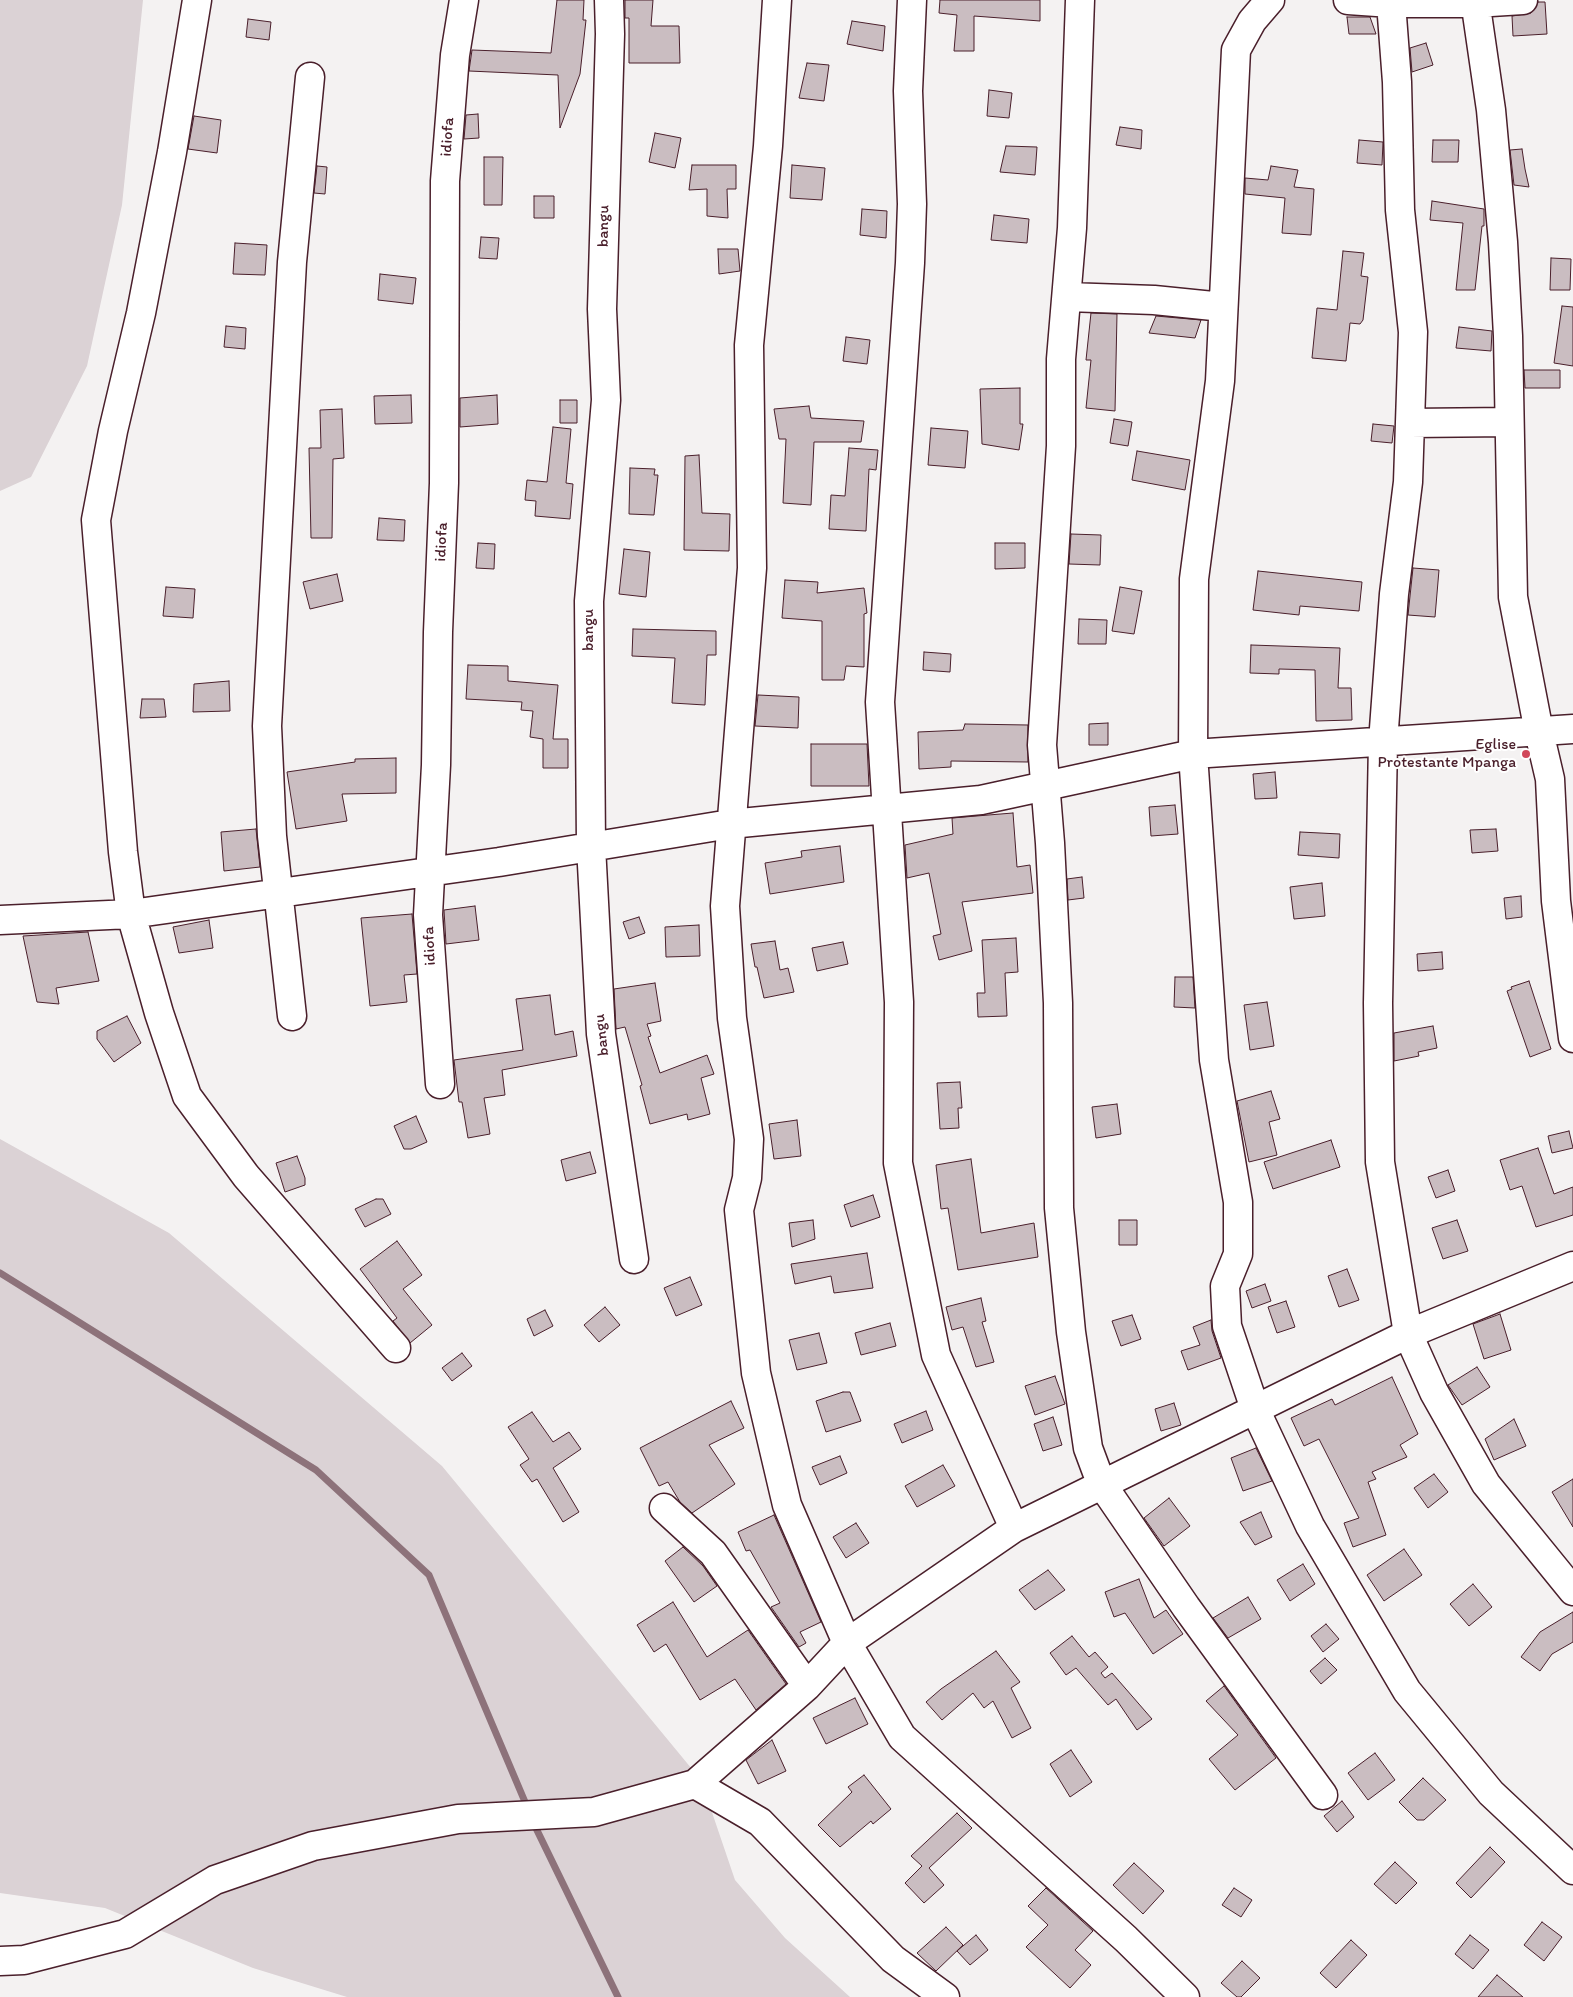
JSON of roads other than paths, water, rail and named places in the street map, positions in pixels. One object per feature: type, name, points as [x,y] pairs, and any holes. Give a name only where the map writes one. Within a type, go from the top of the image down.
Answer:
[{"type":"street","points":[[197,0],[172,152],[141,313],[113,431],[96,520],[122,852],[131,914],[159,1013],[188,1096],[246,1176],[396,1348]]},
{"type":"street","name":"idiofa","points":[[440,1084],[428,914],[436,765],[438,632],[444,483],[445,182],[455,54],[464,0]]},
{"type":"street","name":"bangu","points":[[608,0],[610,34],[602,309],[606,400],[589,601],[591,846],[600,1034],[634,1259]]},
{"type":"street","points":[[777,0],[768,146],[749,345],[752,568],[724,906],[732,1018],[749,1139],[747,1178],[739,1210],[756,1373],[787,1505],[847,1643],[902,1737],[1126,1939],[1185,1997]]},
{"type":"street","points":[[912,0],[908,91],[912,204],[910,263],[880,702],[899,1002],[898,1163],[936,1355],[1014,1528]]},
{"type":"street","points":[[1080,0],[1078,107],[1067,297],[1061,359],[1061,446],[1042,746],[1046,786],[1058,1003],[1059,1208],[1071,1332],[1088,1448],[1101,1483],[1186,1608],[1323,1794]]},
{"type":"street","points":[[1270,0],[1252,21],[1236,50],[1220,381],[1194,579],[1193,754],[1214,1060],[1238,1202],[1238,1254],[1225,1286],[1227,1326],[1255,1409],[1310,1526],[1408,1691],[1491,1793],[1573,1870]]},
{"type":"street","points":[[1348,0],[1391,3],[1523,0]]},
{"type":"street","points":[[1475,1],[1491,110],[1501,223],[1508,336],[1508,422],[1513,597],[1550,779],[1556,901],[1573,1038]]},
{"type":"street","points":[[1391,3],[1397,82],[1400,210],[1413,332],[1408,482],[1394,594],[1383,742],[1378,1003],[1380,1162],[1408,1334],[1434,1392],[1486,1484],[1573,1591]]},
{"type":"street","points":[[292,1016],[278,893],[271,806],[268,698],[292,262],[310,77]]},
{"type":"street","points":[[1067,297],[1154,300],[1223,307]]},
{"type":"street","points":[[1410,423],[1508,422]]},
{"type":"street","points":[[0,920],[131,914],[431,872],[730,824],[981,800],[1193,754],[1573,729]]},
{"type":"street","points":[[0,1961],[24,1960],[125,1934],[215,1880],[313,1846],[458,1820],[594,1812],[695,1784],[807,1686],[847,1643],[1014,1528],[1101,1483],[1408,1334],[1573,1266]]},
{"type":"street","points":[[664,1508],[713,1553],[807,1686]]},
{"type":"street","points":[[695,1784],[760,1822],[892,1959],[945,1997]]},
{"type":"waterway","points":[[0,1273],[316,1470],[429,1575],[528,1809]]},
{"type":"waterway","points":[[533,1822],[618,1997]]},
{"type":"place","name":"Eglise Protestante Mpanga","points":[[1526,754]]}]
